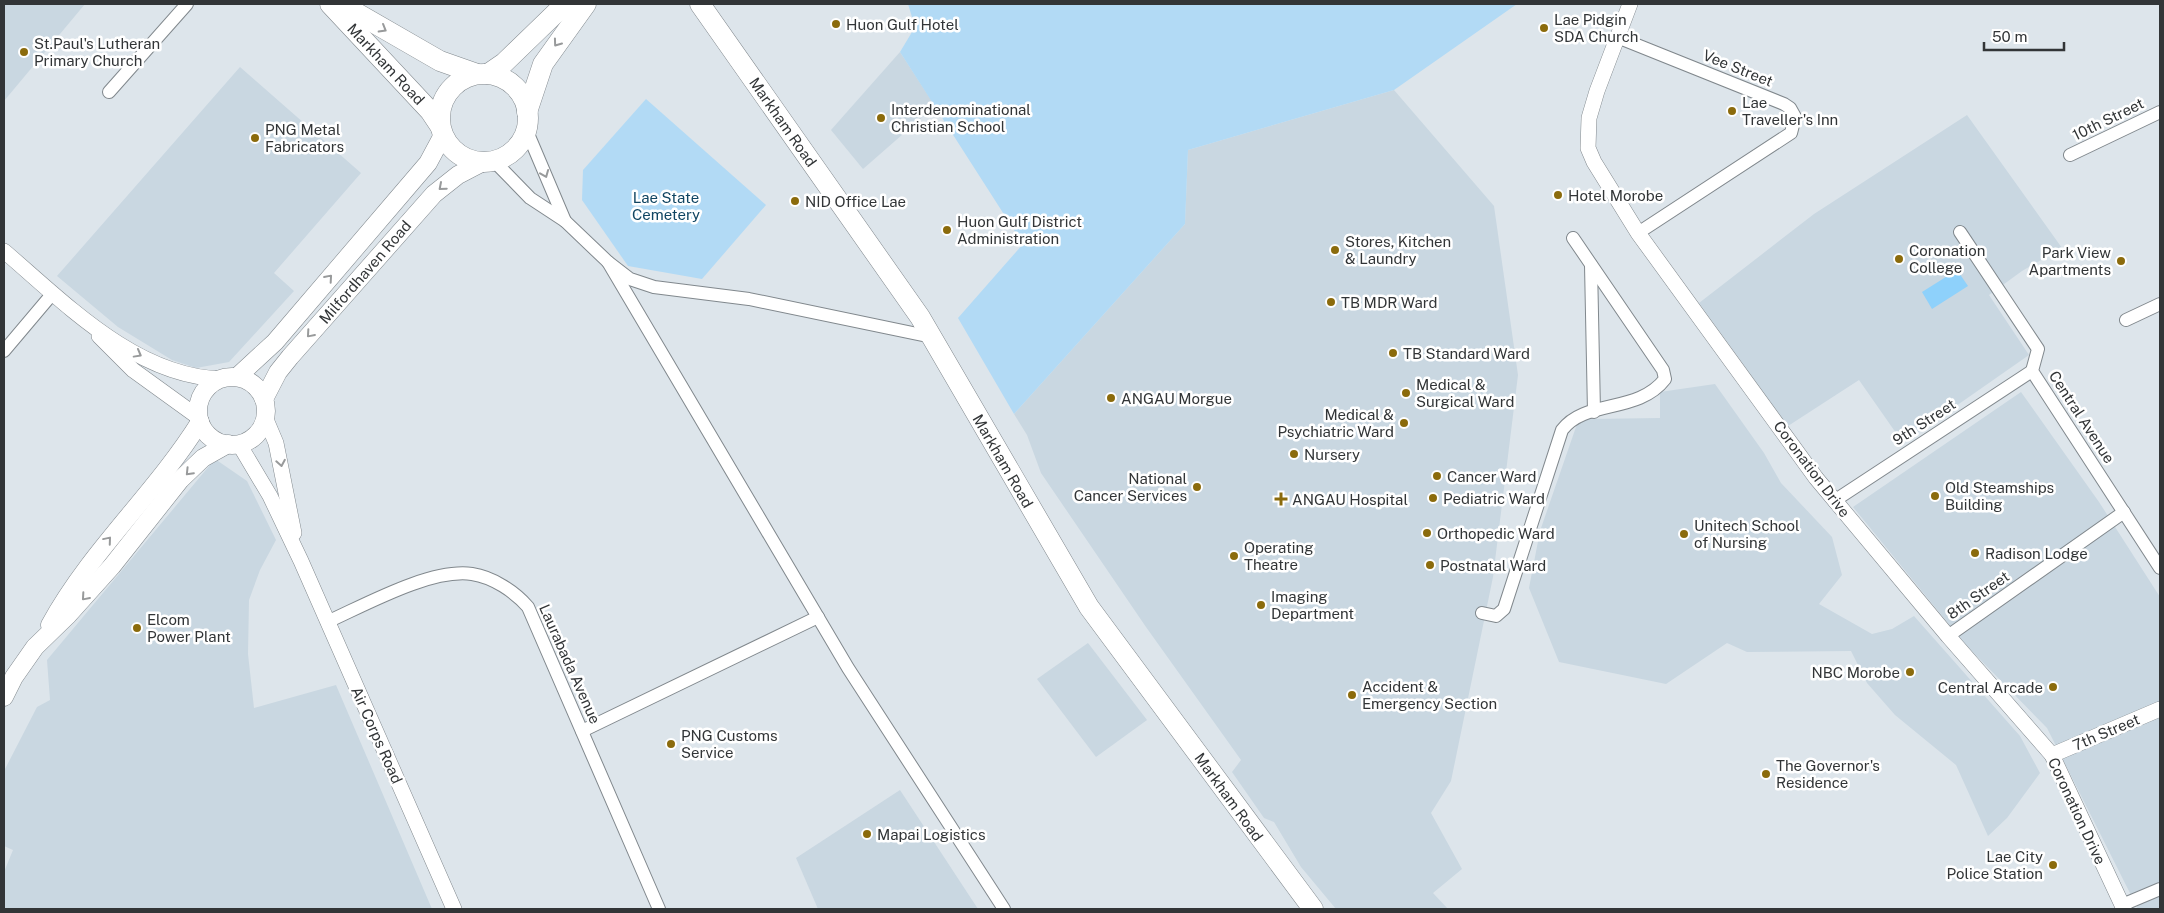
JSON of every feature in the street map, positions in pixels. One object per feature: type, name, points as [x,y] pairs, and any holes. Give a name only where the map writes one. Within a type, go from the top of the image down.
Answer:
[{"type":"main road","name":"Markham Road","points":[[330,4],[430,111],[441,130]]},
{"type":"main road","name":"Markham Road","points":[[341,4],[440,61],[482,74]]},
{"type":"main road","points":[[564,4],[511,56],[482,74],[463,78],[448,92],[440,112],[441,130],[450,147],[461,156],[488,161],[502,158],[514,150],[522,139],[543,64],[586,4]]},
{"type":"main road","name":"Markham Road","points":[[701,5],[932,337],[1089,607],[1313,909]]},
{"type":"main road","points":[[482,74],[502,78],[514,86],[523,98],[527,120]]},
{"type":"main road","name":"Milfordhaven Road","points":[[229,378],[275,342],[423,169],[441,130]]},
{"type":"main road","name":"Milfordhaven Road","points":[[264,408],[278,372],[434,194],[458,175],[488,161]]},
{"type":"main road","points":[[42,638],[68,615],[106,573],[192,468],[213,451],[234,444],[251,438],[260,429],[264,408],[253,385],[229,378],[207,388],[201,396],[198,407],[199,420],[209,436],[218,442],[234,444]]},
{"type":"main road","points":[[4,697],[14,677],[42,638],[82,573],[180,451],[199,420]]},
{"type":"street","points":[[109,92],[187,4]]},
{"type":"street","name":"Coronation Drive","points":[[1630,4],[1590,118],[1588,148],[1594,162],[1638,233],[1834,501],[2052,755],[2123,907]]},
{"type":"street","name":"Vee Street","points":[[1617,37],[1784,104],[1790,108],[1795,117],[1791,133],[1638,233]]},
{"type":"street","name":"10th Street","points":[[2070,155],[2160,112]]},
{"type":"street","points":[[527,120],[565,221]]},
{"type":"street","points":[[488,161],[530,198],[565,221],[608,262],[630,279],[654,287],[749,299],[932,337]]},
{"type":"street","name":"Central Avenue","points":[[1960,232],[2038,349],[2032,371],[2160,568]]},
{"type":"street","points":[[1482,613],[1496,616],[1504,609],[1562,430],[1570,420],[1639,400],[1656,391],[1665,379],[1663,370],[1573,238]]},
{"type":"street","points":[[4,251],[83,318],[123,345],[166,368],[187,376],[229,378]]},
{"type":"street","points":[[608,262],[854,676],[1004,909]]},
{"type":"street","points":[[1591,265],[1594,412]]},
{"type":"street","points":[[4,351],[53,293]]},
{"type":"street","points":[[2126,320],[2160,304]]},
{"type":"street","points":[[83,318],[119,359],[199,420]]},
{"type":"street","name":"9th Street","points":[[1834,501],[2032,371]]},
{"type":"street","name":"Air Corps Road","points":[[264,408],[278,450],[301,561]]},
{"type":"street","name":"Air Corps Road","points":[[234,444],[270,496],[301,561],[454,909]]},
{"type":"street","name":"8th Street","points":[[1948,636],[2124,512]]},
{"type":"street","name":"Laurabada Avenue","points":[[327,622],[416,584],[446,574],[474,574],[501,585],[517,595],[528,607],[660,909]]},
{"type":"street","points":[[582,731],[818,617]]},
{"type":"street","name":"7th Street","points":[[2052,755],[2160,709]]},
{"type":"street","points":[[2123,907],[2160,889]]},
{"type":"shaded area","name":"St.Paul's Lutheran Primary Church","points":[[4,4],[85,4],[4,101]]},
{"type":"shaded area","name":"Interdenominational Christian School","points":[[900,52],[935,106],[863,169],[831,130]]},
{"type":"shaded area","points":[[240,67],[361,173],[274,273],[294,291],[229,362],[196,368],[172,360],[118,327],[57,276]]},
{"type":"shaded area","name":"ANGAU Hospital","points":[[1394,90],[1494,206],[1518,375],[1493,577],[1451,781],[1431,813],[1462,869],[1433,893],[1448,909],[1336,909],[1301,867],[1274,822],[1264,818],[1232,772],[1241,760],[1146,627],[1041,473],[1027,435],[1014,414],[1185,224],[1188,150]]},
{"type":"shaded area","name":"Coronation College","points":[[1967,115],[2062,248],[2022,271],[1989,295],[2029,355],[1903,443],[1859,380],[1788,426],[1699,303],[1814,214]]},
{"type":"shaded area","points":[[1957,270],[1968,286],[1932,309],[1922,292]]},
{"type":"shaded area","name":"Unitech School of Nursing","points":[[1715,384],[1764,453],[1781,483],[1832,537],[1842,575],[1819,604],[1872,634],[1892,629],[1914,616],[2020,736],[2040,773],[2007,818],[1988,836],[1956,765],[1895,715],[1867,683],[1851,651],[1747,652],[1727,643],[1666,684],[1559,662],[1529,588],[1540,531],[1577,424],[1589,419],[1660,418],[1660,392]]},
{"type":"shaded area","points":[[2021,392],[2099,502],[2160,597],[2160,909],[2138,909],[2047,728],[1966,645],[1853,507]]},
{"type":"shaded area","points":[[215,459],[247,481],[276,540],[260,570],[249,600],[248,654],[254,708],[336,685],[432,909],[4,909],[4,872],[13,850],[4,846],[4,771],[37,707],[50,700],[47,660]]},
{"type":"shaded area","points":[[1088,643],[1147,720],[1096,757],[1037,679]]},
{"type":"shaded area","points":[[900,790],[978,909],[818,909],[796,858]]},
{"type":"green space","points":[[908,4],[1517,4],[1394,90],[1188,150],[1185,224],[1014,414],[958,318],[1023,244],[900,52],[915,27]]},
{"type":"green space","name":"Lae State Cemetery","points":[[646,99],[766,205],[702,279],[628,266],[582,200],[583,170]]},
{"type":"place","name":"Huon Gulf Hotel","points":[[836,24]]},
{"type":"place","name":"Lae Pidgin SDA Church","points":[[1544,28]]},
{"type":"place","name":"St.Paul's Lutheran Primary Church","points":[[24,52]]},
{"type":"place","name":"Lae Traveller's Inn","points":[[1732,111]]},
{"type":"place","name":"Interdenominational Christian School","points":[[881,118]]},
{"type":"place","name":"PNG Metal Fabricators","points":[[255,138]]},
{"type":"place","name":"Hotel Morobe","points":[[1558,195]]},
{"type":"place","name":"NID Office Lae","points":[[795,201]]},
{"type":"place","name":"Huon Gulf District Administration","points":[[947,230]]},
{"type":"place","name":"Stores, Kitchen & Laundry","points":[[1335,250]]},
{"type":"place","name":"Coronation College","points":[[1899,259]]},
{"type":"place","name":"Park View Apartments","points":[[2121,261]]},
{"type":"place","name":"TB MDR Ward","points":[[1331,302]]},
{"type":"place","name":"TB Standard Ward","points":[[1393,353]]},
{"type":"place","name":"Medical & Surgical Ward","points":[[1406,393]]},
{"type":"place","name":"ANGAU Morgue","points":[[1111,398]]},
{"type":"place","name":"Medical & Psychiatric Ward","points":[[1404,423]]},
{"type":"place","name":"Nursery","points":[[1294,454]]},
{"type":"place","name":"Cancer Ward","points":[[1437,476]]},
{"type":"place","name":"National Cancer Services","points":[[1197,487]]},
{"type":"place","name":"Old Steamships Building","points":[[1935,496]]},
{"type":"place","name":"Pediatric Ward","points":[[1433,498]]},
{"type":"place","name":"ANGAU Hospital","points":[[1281,499]]},
{"type":"place","name":"Orthopedic Ward","points":[[1427,533]]},
{"type":"place","name":"Unitech School of Nursing","points":[[1684,534]]},
{"type":"place","name":"Radison Lodge","points":[[1975,553]]},
{"type":"place","name":"Operating Theatre","points":[[1234,556]]},
{"type":"place","name":"Postnatal Ward","points":[[1430,565]]},
{"type":"place","name":"Imaging Department","points":[[1261,605]]},
{"type":"place","name":"Elcom Power Plant","points":[[137,628]]},
{"type":"place","name":"NBC Morobe","points":[[1910,672]]},
{"type":"place","name":"Central Arcade","points":[[2053,687]]},
{"type":"place","name":"Accident & Emergency Section","points":[[1352,695]]},
{"type":"place","name":"PNG Customs Service","points":[[671,744]]},
{"type":"place","name":"The Governor's Residence","points":[[1766,774]]},
{"type":"place","name":"Mapai Logistics","points":[[867,834]]},
{"type":"place","name":"Lae City Police Station","points":[[2053,865]]}]
